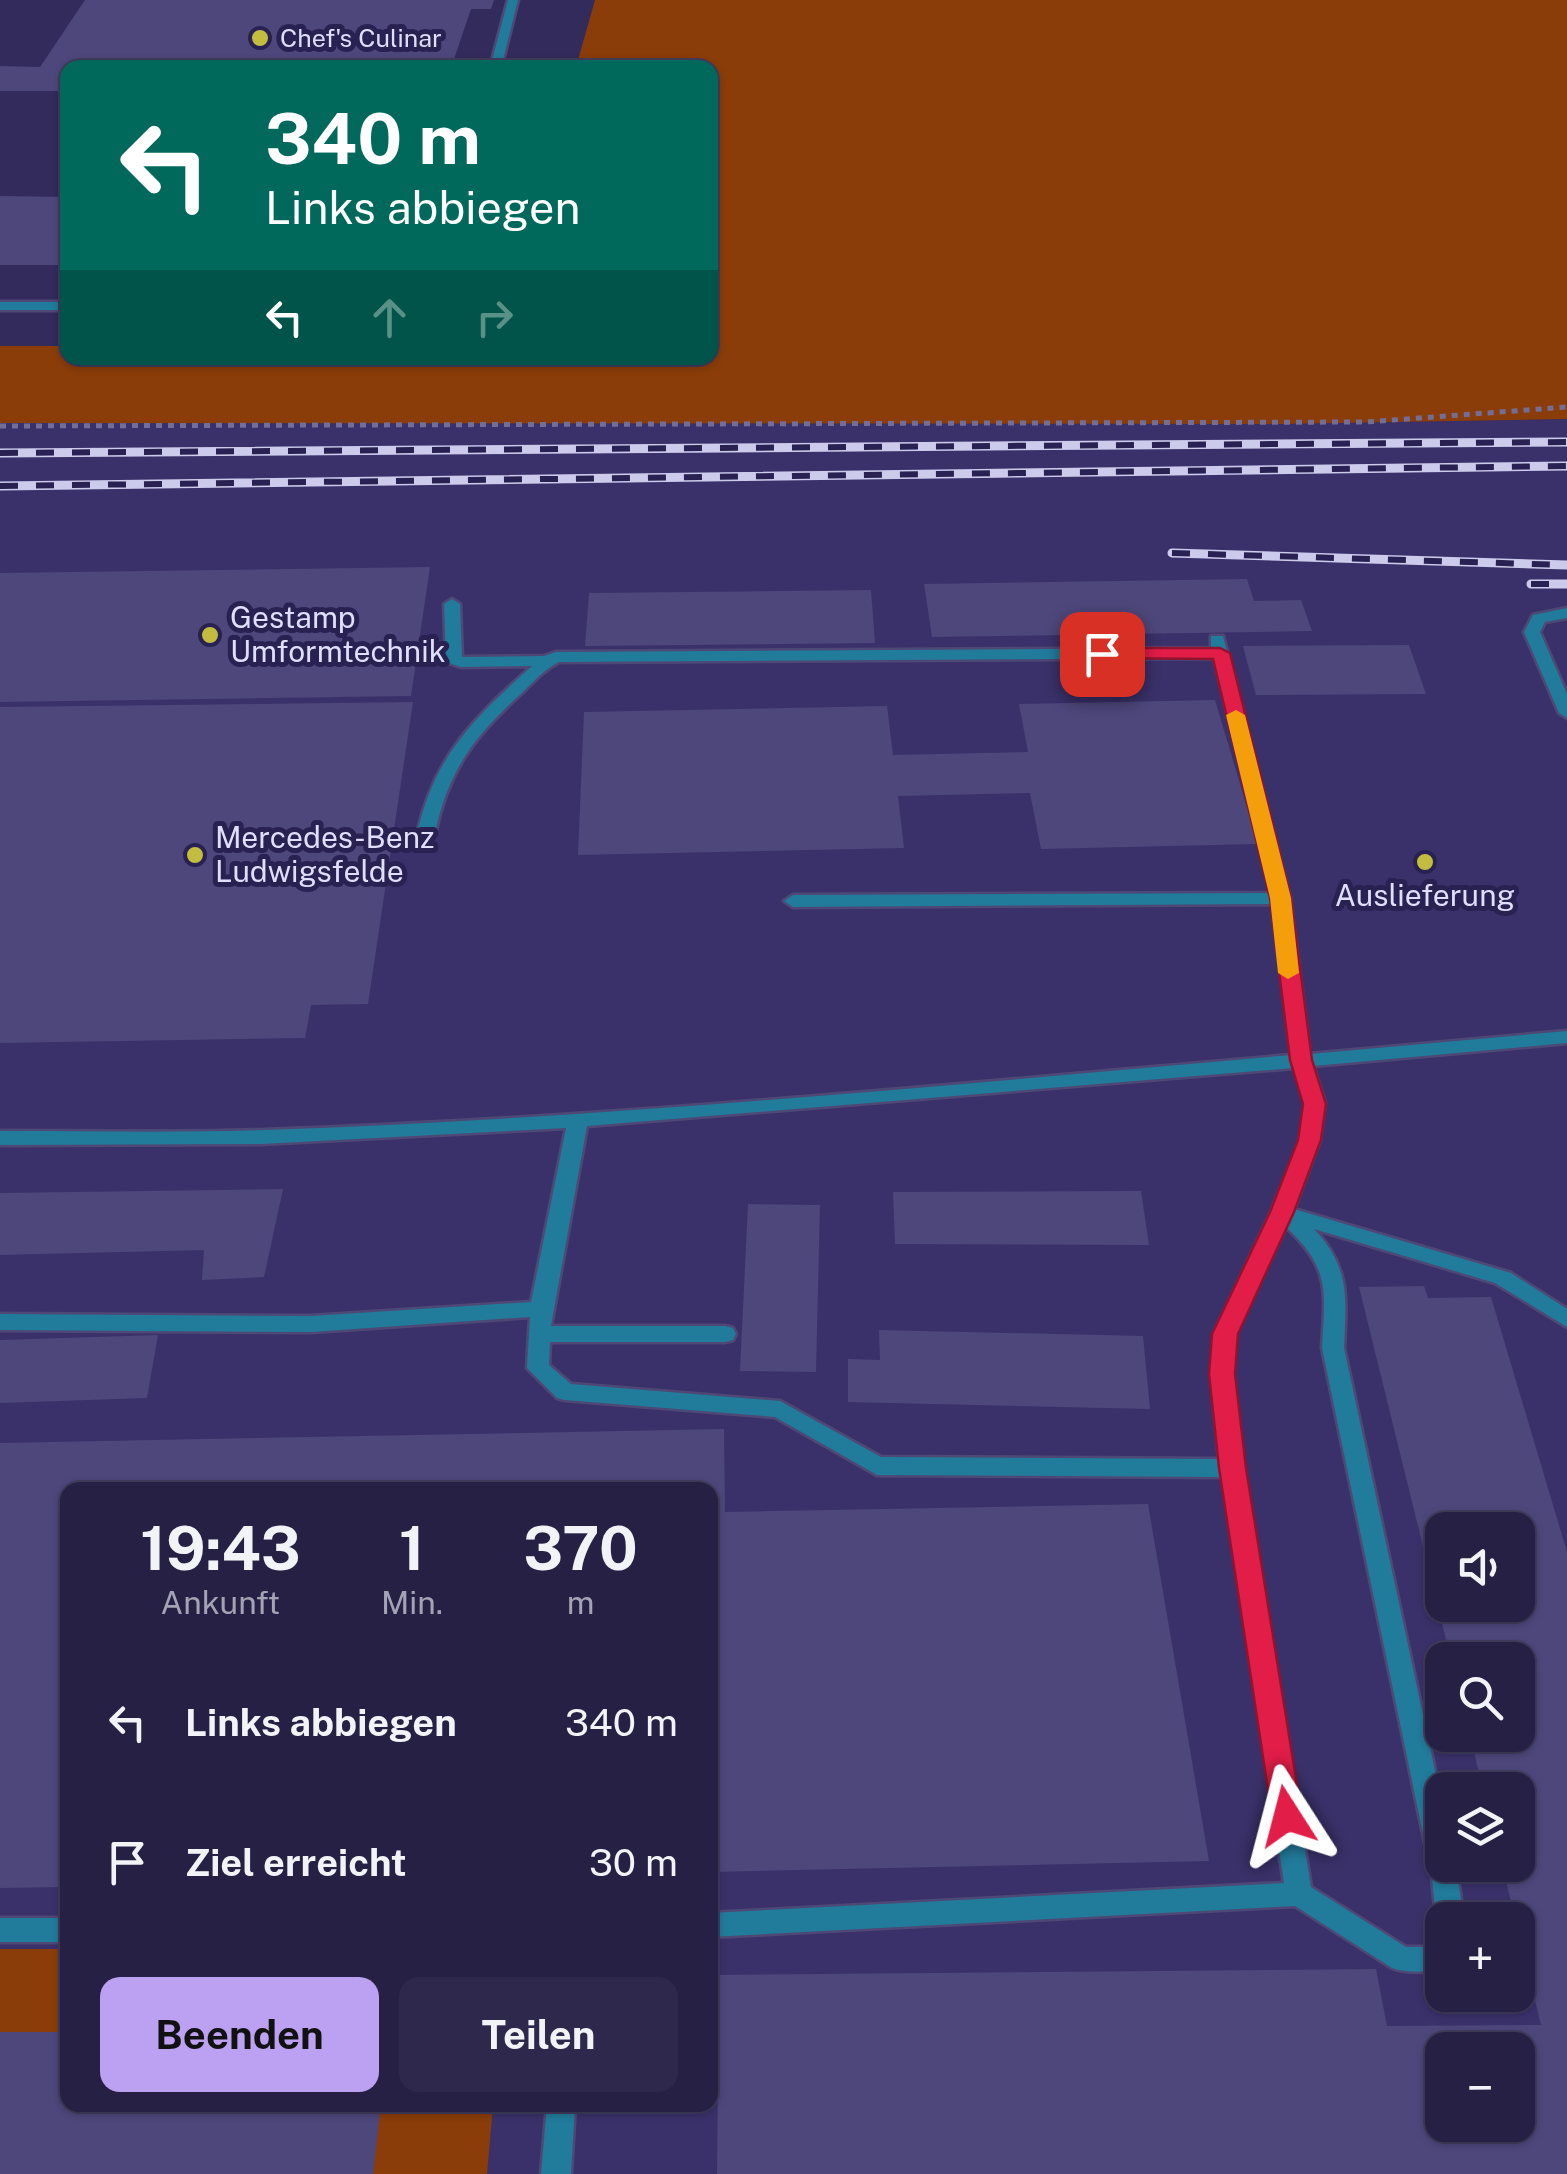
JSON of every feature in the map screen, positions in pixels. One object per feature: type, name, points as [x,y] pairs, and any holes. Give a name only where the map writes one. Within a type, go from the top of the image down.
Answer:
[{"type":"lane","points":[[497,60],[513,0]]},
{"type":"lane","points":[[0,306],[60,306]]},
{"type":"lane","points":[[452,604],[452,658],[461,662],[547,661],[580,656],[1219,646],[1280,898],[1301,1060],[1314,1104],[1310,1140],[1282,1212],[1225,1334],[1222,1374],[1232,1468],[1299,1894]]},
{"type":"lane","points":[[1567,613],[1539,618],[1532,632],[1567,714]]},
{"type":"lane","points":[[426,834],[436,795],[458,745],[547,661]]},
{"type":"lane","points":[[793,900],[1280,898]]},
{"type":"lane","points":[[0,1138],[261,1137],[578,1121],[1567,1037]]},
{"type":"lane","points":[[578,1121],[541,1309],[538,1368],[565,1392],[780,1409],[877,1466],[1232,1468]]},
{"type":"lane","points":[[1282,1212],[1504,1278],[1567,1319]]},
{"type":"lane","points":[[1282,1212],[1324,1248],[1336,1282],[1333,1348],[1447,1902]]},
{"type":"lane","points":[[0,1322],[311,1324],[541,1309]]},
{"type":"lane","points":[[540,1334],[725,1334]]},
{"type":"lane","points":[[718,1925],[1299,1894],[1402,1959],[1425,1959]]},
{"type":"lane","points":[[0,1930],[60,1930]]},
{"type":"lane","points":[[556,2174],[560,2112]]},
{"type":"path","points":[[0,426],[1366,422],[1567,406]]},
{"type":"shaded area","points":[[595,0],[1567,0],[1567,419],[1283,424],[0,423],[0,346],[60,346],[60,365],[718,365],[718,60],[578,60]]},
{"type":"shaded area","points":[[1567,419],[1567,2174],[0,2174],[0,423],[1283,424]]},
{"type":"shaded area","points":[[0,1949],[60,1949],[60,2112],[492,2112],[487,2174],[0,2174]]},
{"type":"building","name":"Chef's Culinar","points":[[85,0],[494,0],[491,9],[471,9],[454,60],[60,60],[60,91],[0,91],[0,66],[40,67]]},
{"type":"building","points":[[0,196],[60,197],[60,265],[0,265]]},
{"type":"building","name":"Gestamp Umformtechnik","points":[[430,567],[411,696],[0,702],[0,573]]},
{"type":"building","points":[[1247,579],[1254,601],[1301,600],[1312,631],[932,637],[924,584]]},
{"type":"building","points":[[871,590],[875,643],[585,646],[589,593]]},
{"type":"building","points":[[1409,645],[1426,694],[1256,695],[1243,646]]},
{"type":"building","points":[[1215,700],[1258,844],[1041,849],[1030,793],[898,796],[904,848],[578,855],[584,712],[887,706],[893,755],[1028,752],[1019,704]]},
{"type":"building","name":"Mercedes-Benz Ludwigsfelde","points":[[413,702],[368,1004],[311,1005],[305,1038],[0,1043],[0,707]]},
{"type":"building","points":[[283,1189],[264,1277],[202,1280],[204,1250],[0,1255],[0,1193]]},
{"type":"building","points":[[1141,1191],[1149,1245],[895,1244],[893,1192]]},
{"type":"building","points":[[748,1204],[820,1205],[816,1372],[740,1371]]},
{"type":"building","points":[[1424,1286],[1428,1298],[1491,1297],[1567,1552],[1567,2174],[717,2174],[719,1975],[1376,1969],[1387,2026],[1541,2025],[1535,2000],[1535,1902],[1511,1902],[1506,1882],[1535,1882],[1535,1772],[1479,1772],[1474,1752],[1535,1752],[1535,1642],[1447,1642],[1442,1622],[1535,1622],[1535,1512],[1425,1512],[1425,1555],[1359,1287]]},
{"type":"building","points":[[879,1330],[1143,1336],[1150,1409],[848,1402],[848,1359],[880,1360]]},
{"type":"building","points":[[158,1335],[147,1398],[0,1403],[0,1340]]},
{"type":"building","points":[[724,1429],[725,1512],[1148,1504],[1209,1861],[718,1872],[718,1482],[60,1482],[60,1887],[0,1888],[0,1443]]},
{"type":"building","points":[[0,2032],[60,2032],[60,2112],[380,2112],[373,2174],[0,2174]]},
{"type":"railway","points":[[0,453],[1567,442]]},
{"type":"railway","points":[[0,486],[1567,466]]},
{"type":"railway","points":[[1172,553],[1567,565]]},
{"type":"railway","points":[[1531,584],[1567,584]]},
{"type":"slow traffic","points":[[1236,715],[1280,898],[1288,973]]},
{"type":"place","name":"Chef's Culinar","points":[[260,38]]},
{"type":"place","name":"Gestamp Umformtechnik","points":[[210,635]]},
{"type":"place","name":"Mercedes-Benz Ludwigsfelde","points":[[195,855]]},
{"type":"place","name":"Auslieferung","points":[[1425,862]]},
{"type":"route","points":[[1102,654],[1220,653],[1280,898],[1301,1060],[1314,1104],[1310,1140],[1282,1212],[1225,1334],[1222,1374],[1232,1468],[1287,1816]]}]
